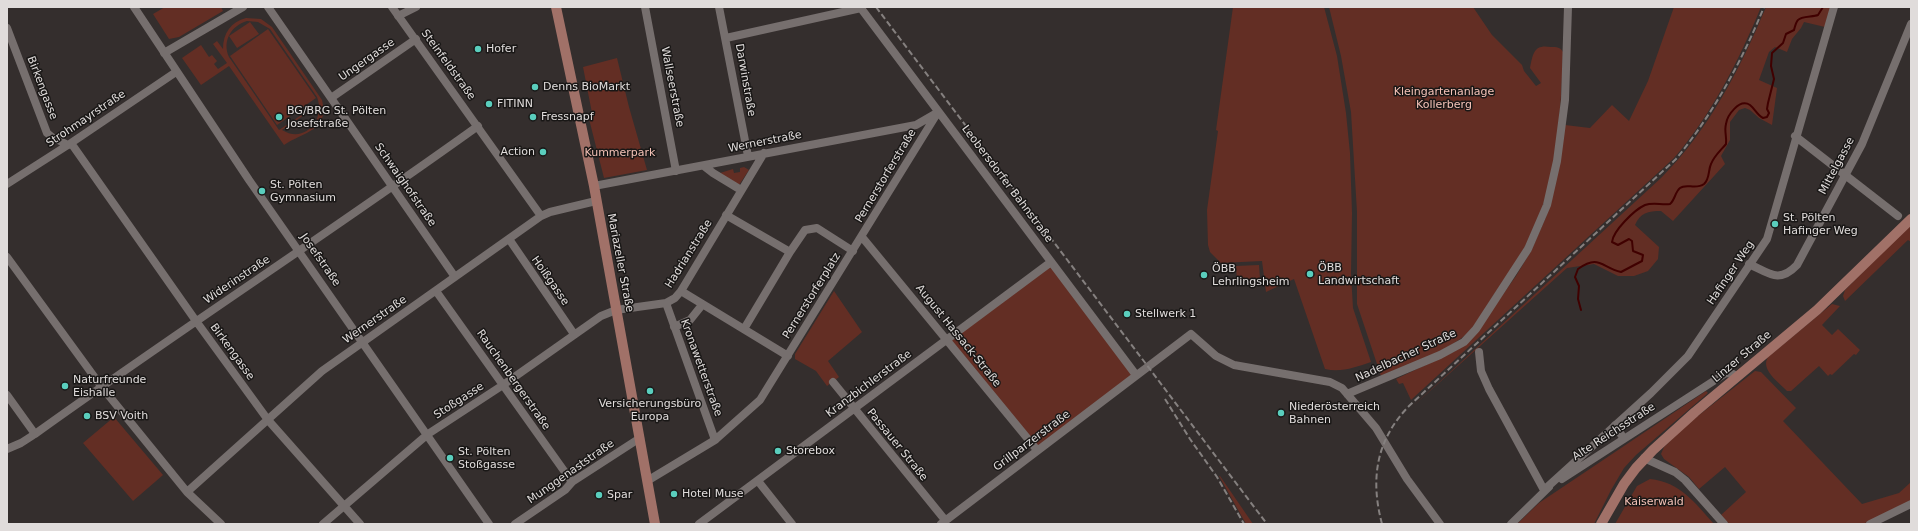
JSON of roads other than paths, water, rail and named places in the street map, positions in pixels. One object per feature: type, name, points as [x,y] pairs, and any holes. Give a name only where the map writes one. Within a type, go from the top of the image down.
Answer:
[{"type":"main road","name":"Mariazeller Straße","points":[[556,7],[594,186],[655,524]]},
{"type":"main road","name":"Linzer Straße","points":[[1600,524],[1624,484],[1644,458],[1678,426],[1828,300],[1911,219]]},
{"type":"street","name":"Josefstraße","points":[[134,7],[258,193],[300,250],[489,524]]},
{"type":"street","points":[[164,53],[243,7]]},
{"type":"street","name":"Schwaighofstraße","points":[[268,7],[456,277]]},
{"type":"street","name":"Steinfeldstraße","points":[[392,7],[541,216]]},
{"type":"street","points":[[398,16],[416,7]]},
{"type":"street","name":"Wallseerstraße","points":[[645,7],[676,171]]},
{"type":"street","name":"Darwinstraße","points":[[719,7],[748,156]]},
{"type":"street","name":"Nadelbacher Straße","points":[[1347,394],[1447,351],[1464,342],[1476,329],[1534,239],[1543,216],[1554,176],[1564,113],[1568,7]]},
{"type":"street","name":"Hafinger Weg","points":[[1544,490],[1651,393],[1688,356],[1767,239],[1795,136],[1834,7]]},
{"type":"street","points":[[726,38],[860,8]]},
{"type":"street","name":"Leobersdorfer Bahnstraße","points":[[860,8],[1008,202],[1136,375]]},
{"type":"street","name":"Mittelgasse","points":[[1749,264],[1773,275],[1782,276],[1790,272],[1797,265],[1865,137],[1911,24]]},
{"type":"street","name":"Birkengasse","points":[[7,28],[47,133],[52,138],[69,144],[268,420],[360,524]]},
{"type":"street","name":"Ungergasse","points":[[331,98],[416,40]]},
{"type":"street","name":"Strohmayrstraße","points":[[7,184],[176,72]]},
{"type":"street","name":"Wernerstraße","points":[[594,186],[916,125],[938,112]]},
{"type":"street","name":"Pernerstorferstraße","points":[[853,251],[938,112]]},
{"type":"street","name":"Widerinstraße","points":[[7,449],[21,443],[35,434],[101,386],[393,188],[478,126]]},
{"type":"street","points":[[1795,136],[1846,174],[1898,216]]},
{"type":"street","name":"Hadrianstraße","points":[[616,310],[666,303],[675,298],[681,291],[764,153]]},
{"type":"street","points":[[704,166],[713,174],[741,190]]},
{"type":"street","name":"Wernerstraße","points":[[187,492],[322,370],[509,240],[541,216],[550,212],[596,201]]},
{"type":"street","points":[[726,215],[790,252]]},
{"type":"street","name":"Pernerstorferplatz","points":[[744,329],[790,252],[805,230],[817,228],[853,251],[788,356]]},
{"type":"street","name":"August Hassack-Straße","points":[[862,236],[1037,450]]},
{"type":"street","name":"Hoißgasse","points":[[509,240],[574,334]]},
{"type":"street","points":[[7,257],[101,386],[187,492],[221,524]]},
{"type":"street","name":"Kranzbichlerstraße","points":[[699,524],[1051,262]]},
{"type":"street","name":"Rauchenbergerstraße","points":[[436,291],[572,482]]},
{"type":"street","points":[[647,482],[715,440],[754,407],[788,356],[681,291]]},
{"type":"street","name":"Kronawetterstraße","points":[[666,303],[715,440]]},
{"type":"street","points":[[674,327],[690,320],[702,305]]},
{"type":"street","name":"Stoßgasse","points":[[322,524],[428,434],[503,385],[601,316],[616,310]]},
{"type":"street","name":"Grillparzerstraße","points":[[943,522],[1191,334],[1216,356],[1234,365],[1330,382],[1342,388],[1347,394]]},
{"type":"street","points":[[1479,352],[1481,371],[1489,389],[1544,490]]},
{"type":"street","name":"Alte Reichsstraße","points":[[1511,524],[1544,490],[1624,440],[1726,373],[1734,374],[1737,377]]},
{"type":"street","name":"Passauer Straße","points":[[833,382],[943,522]]},
{"type":"street","points":[[1347,394],[1385,440],[1408,479],[1440,524]]},
{"type":"street","points":[[7,395],[35,434]]},
{"type":"street","points":[[1615,425],[1624,440]]},
{"type":"street","name":"Munggenaststraße","points":[[515,524],[565,490],[572,482],[640,438]]},
{"type":"street","points":[[1644,458],[1675,472],[1724,524]]},
{"type":"street","points":[[758,481],[792,524]]},
{"type":"street","points":[[1870,524],[1911,504]]},
{"type":"waterway","points":[[1581,310],[1578,299],[1579,286],[1575,277],[1578,269],[1591,262],[1596,262],[1621,272],[1642,261],[1643,255],[1633,251],[1632,241],[1629,239],[1618,245],[1612,242],[1616,232],[1630,216],[1645,205],[1670,204],[1680,188],[1685,186],[1701,186],[1706,182],[1712,161],[1726,144],[1725,129],[1727,121],[1734,109],[1746,103],[1750,105],[1761,117],[1767,117],[1769,113],[1767,109],[1768,103],[1774,79],[1771,66],[1772,53],[1783,43],[1786,34],[1794,30],[1798,20],[1818,15],[1823,7]]},
{"type":"railway","points":[[876,7],[1267,524]]},
{"type":"railway","points":[[1382,524],[1378,507],[1377,491],[1379,461],[1389,432],[1398,419],[1409,406],[1676,159],[1690,142],[1726,86],[1764,7]]},
{"type":"railway","points":[[1165,399],[1190,439],[1217,477],[1244,524]]},
{"type":"place","name":"Hofer","points":[[478,49]]},
{"type":"place","name":"Denns BioMarkt","points":[[535,87]]},
{"type":"place","name":"FITINN","points":[[489,104]]},
{"type":"place","name":"BG/BRG St. Pölten Josefstraße","points":[[279,117]]},
{"type":"place","name":"Fressnapf","points":[[533,117]]},
{"type":"place","name":"Action","points":[[543,152]]},
{"type":"place","name":"St. Pölten Gymnasium","points":[[262,191]]},
{"type":"place","name":"St. Pölten Hafinger Weg","points":[[1775,224]]},
{"type":"place","name":"ÖBB Landwirtschaft","points":[[1310,274]]},
{"type":"place","name":"ÖBB Lehrlingsheim","points":[[1204,275]]},
{"type":"place","name":"Stellwerk 1","points":[[1127,314]]},
{"type":"place","name":"Naturfreunde Eishalle","points":[[65,386]]},
{"type":"place","name":"Versicherungsbüro Europa","points":[[650,391]]},
{"type":"place","name":"Niederösterreich Bahnen","points":[[1281,413]]},
{"type":"place","name":"BSV Voith","points":[[87,416]]},
{"type":"place","name":"Storebox","points":[[778,451]]},
{"type":"place","name":"St. Pölten Stoßgasse","points":[[450,458]]},
{"type":"place","name":"Hotel Muse","points":[[674,494]]},
{"type":"place","name":"Spar","points":[[599,495]]},
{"type":"park label","name":"Kleingartenanlage Kollerberg","points":[[1444,98]]},
{"type":"park label","name":"Kummerpark","points":[[620,153]]},
{"type":"park label","name":"Kaiserwald","points":[[1654,502]]}]
